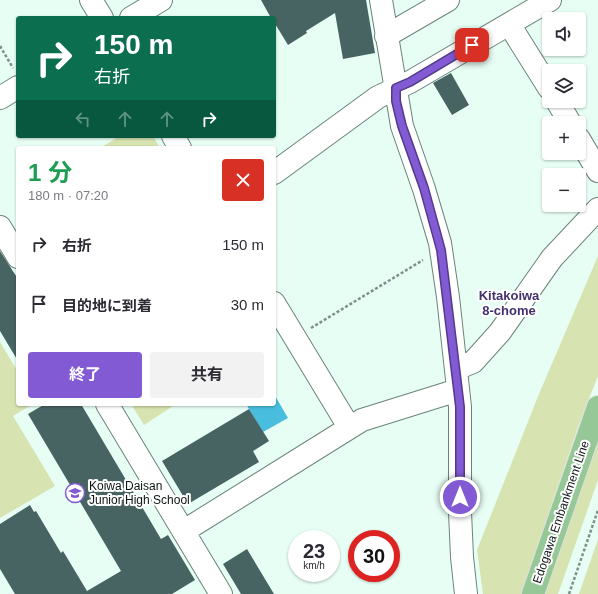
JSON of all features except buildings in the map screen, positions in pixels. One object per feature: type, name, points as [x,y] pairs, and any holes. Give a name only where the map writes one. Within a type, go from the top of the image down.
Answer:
[{"type":"main road","name":"Edogawa Embankment Line","points":[[533,594],[556,523],[598,406]]},
{"type":"street","points":[[91,0],[101,16]]},
{"type":"street","points":[[134,16],[161,0]]},
{"type":"street","points":[[381,0],[396,88],[396,101],[402,126],[424,188],[441,250],[460,407],[460,520],[466,594]]},
{"type":"street","points":[[386,36],[448,0]]},
{"type":"street","points":[[276,172],[378,97],[410,82],[550,0]]},
{"type":"street","points":[[509,24],[542,77]]},
{"type":"street","points":[[0,98],[16,78]]},
{"type":"street","points":[[586,151],[598,171]]},
{"type":"street","points":[[184,531],[349,427],[457,379],[500,332],[552,258],[598,209]]},
{"type":"street","points":[[0,227],[16,254]]},
{"type":"street","points":[[276,306],[349,427]]},
{"type":"street","points":[[108,406],[222,594]]},
{"type":"path","points":[[0,46],[16,78]]},
{"type":"path","points":[[295,337],[441,250]]},
{"type":"path","points":[[569,594],[598,510]]},
{"type":"green space","points":[[117,138],[154,138],[159,146],[103,146]]},
{"type":"green space","points":[[598,256],[598,376],[579,424],[521,594],[483,594],[477,550],[539,394]]},
{"type":"green space","points":[[0,342],[16,369],[16,406],[30,406],[13,416],[55,486],[0,518]]},
{"type":"green space","points":[[132,406],[173,406],[144,425]]},
{"type":"green space","points":[[598,438],[598,480],[558,594],[544,594]]},
{"type":"green space","points":[[598,539],[598,594],[579,594]]},
{"type":"water","points":[[276,397],[288,418],[263,432],[247,406],[276,406]]},
{"type":"place","name":"Koiwa Daisan Junior High School","points":[[75,493]]},
{"type":"district","name":"Kitakoiwa 8-chome","points":[[509,302]]},
{"type":"route","points":[[460,497],[460,407],[448,297],[440,243],[424,188],[402,126],[396,101],[396,88],[410,82],[472,45]]}]
